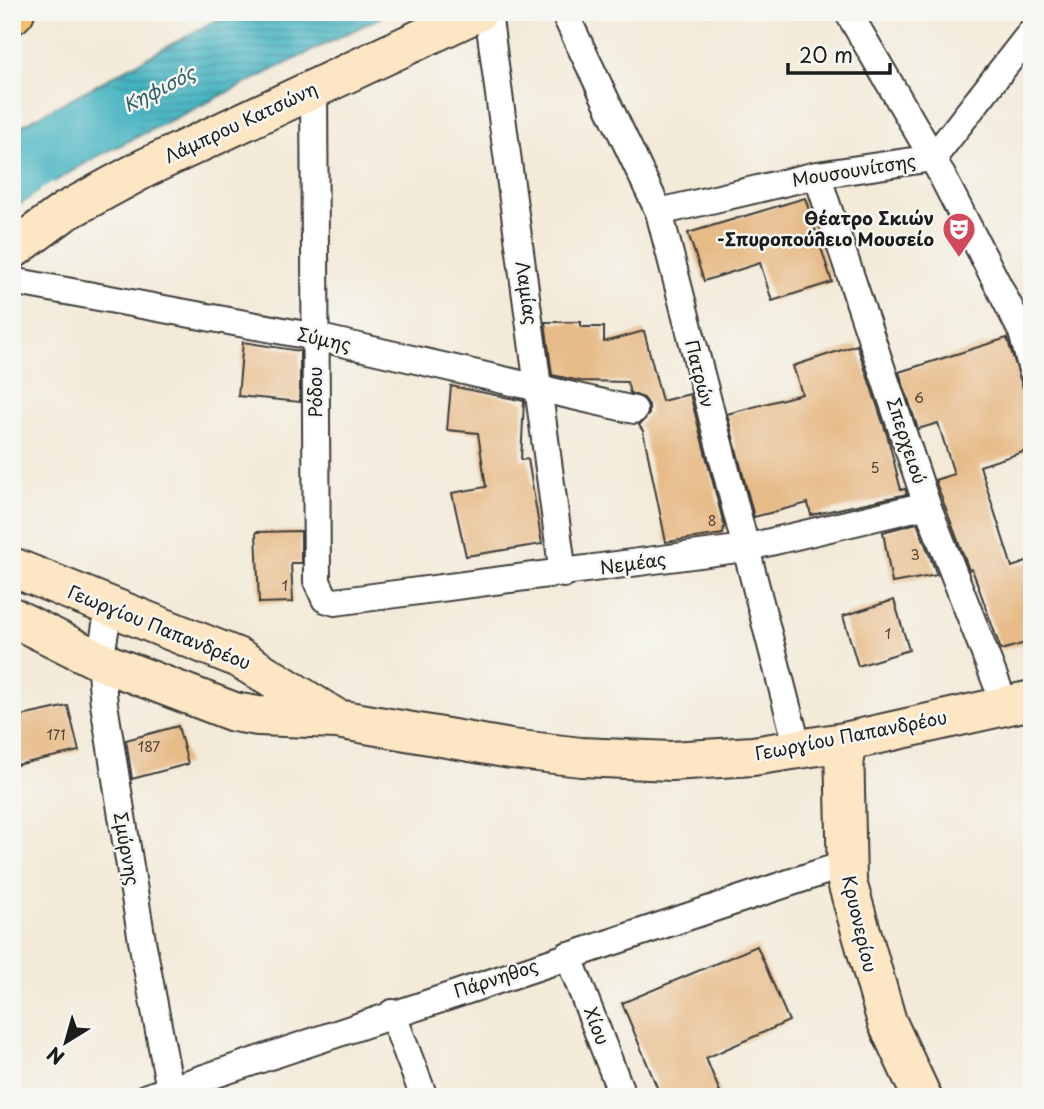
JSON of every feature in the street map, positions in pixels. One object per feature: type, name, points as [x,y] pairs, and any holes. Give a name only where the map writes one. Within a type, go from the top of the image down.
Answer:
[{"type":"street","name":"Λάμπρου Κατσώνη","points":[[12,250],[64,212],[145,168],[478,12]]},
{"type":"street","name":"Λαμίας","points":[[488,12],[563,573]]},
{"type":"street","name":"Πατρών","points":[[564,12],[659,212],[798,749]]},
{"type":"street","points":[[848,12],[933,158],[1027,329],[1032,370]]},
{"type":"street","name":"Μουσουνίτσης","points":[[659,212],[817,175],[933,158],[1032,31]]},
{"type":"street","name":"Ρόδου","points":[[314,89],[317,581],[325,599],[335,602]]},
{"type":"street","name":"Σπερχειού","points":[[817,175],[927,505],[1018,702]]},
{"type":"street","name":"Σύμης","points":[[12,281],[316,337],[634,410]]},
{"type":"street","name":"Νεμέας","points":[[335,602],[745,548],[927,505]]},
{"type":"street","name":"Γεωργίου Παπανδρέου","points":[[12,567],[239,658],[337,719]]},
{"type":"street","name":"Σμύρνης","points":[[109,607],[100,661],[159,1093]]},
{"type":"street","name":"Γεωργίου Παπανδρέου","points":[[12,617],[100,661],[234,712],[258,716],[337,719],[511,749],[581,757],[713,760],[844,741],[1018,702]]},
{"type":"street","name":"Κρυονερίου","points":[[844,741],[846,864],[870,974],[887,1022],[922,1097]]},
{"type":"street","name":"Πάρνηθος","points":[[159,1093],[392,1013],[846,864]]},
{"type":"street","name":"Χίου","points":[[568,955],[624,1097]]},
{"type":"street","points":[[392,1013],[424,1097]]},
{"type":"water","points":[[231,12],[391,12],[96,157],[54,182],[21,126]]},
{"type":"water","points":[[12,150],[39,191],[12,210]]},
{"type":"building","points":[[805,198],[832,282],[772,301],[760,263],[704,281],[688,233]]},
{"type":"building","points":[[545,322],[581,322],[581,327],[604,327],[604,342],[644,331],[662,401],[690,394],[724,525],[723,534],[666,542],[643,431],[639,425],[649,414],[649,405],[644,398],[630,393],[627,382],[580,381],[552,375]]},
{"type":"building","points":[[1007,338],[1032,416],[1032,449],[980,466],[1012,567],[1032,560],[1032,641],[1001,650],[972,569],[969,570],[935,480],[954,474],[938,423],[918,429],[899,372]]},
{"type":"building","points":[[243,342],[300,351],[300,402],[238,396]]},
{"type":"building","points":[[857,345],[888,438],[901,490],[905,489],[907,494],[811,515],[808,503],[754,517],[727,414],[802,394],[793,366]]},
{"type":"building","points":[[451,386],[524,401],[521,460],[528,459],[542,544],[466,556],[452,493],[486,487],[478,433],[447,430]]},
{"type":"building","points":[[917,523],[937,575],[892,583],[883,532]]},
{"type":"building","points":[[301,531],[301,563],[291,563],[293,602],[259,603],[256,532]]},
{"type":"building","points":[[894,600],[909,650],[858,666],[843,616]]},
{"type":"building","points":[[68,706],[79,751],[12,766],[12,718]]},
{"type":"building","points":[[178,726],[188,764],[132,779],[126,740]]},
{"type":"building","points":[[757,946],[789,1021],[706,1058],[722,1097],[661,1097],[622,1003]]},
{"type":"waterway","name":"Κηφισός","points":[[12,172],[63,138],[110,114]]},
{"type":"place","name":"Θέατρο Σκιών -Σπυροπούλειο Μουσείο","points":[[959,259]]}]
